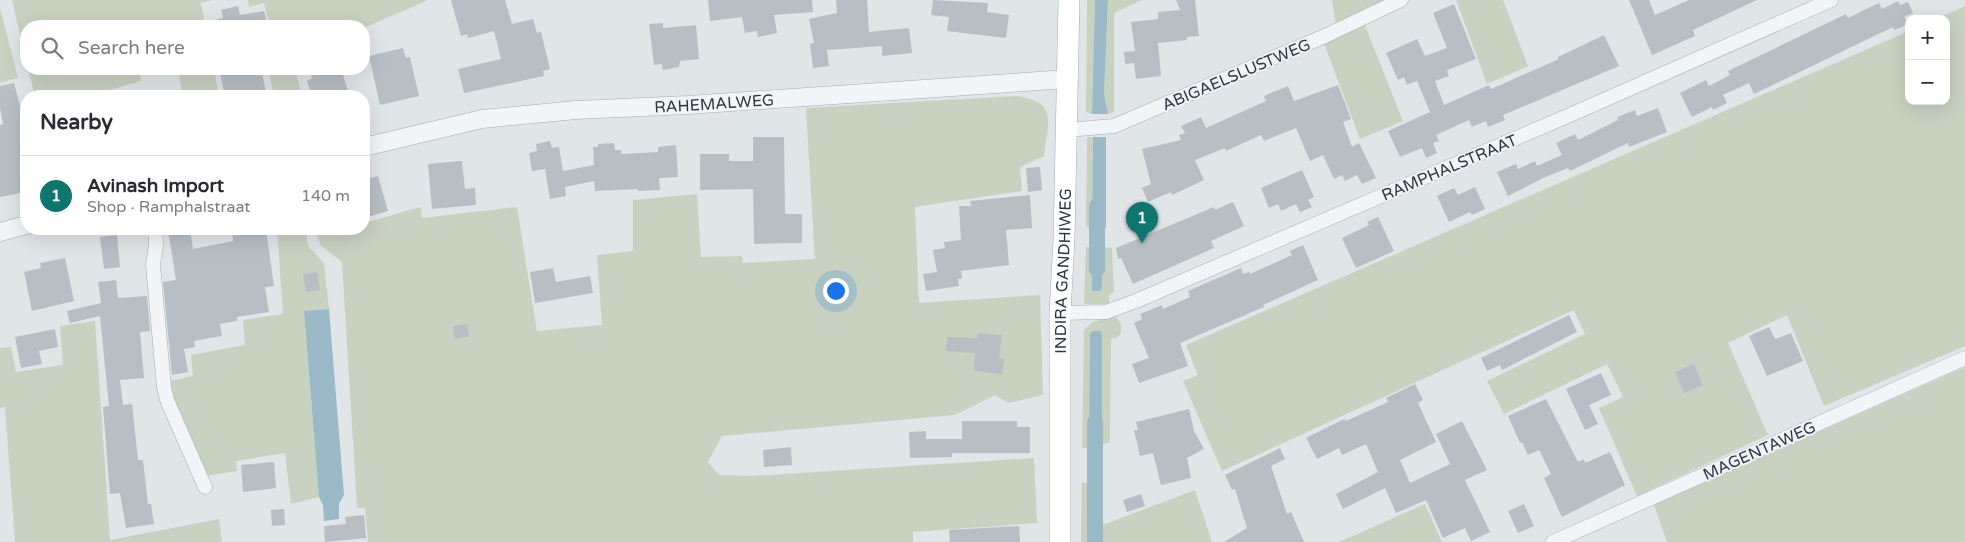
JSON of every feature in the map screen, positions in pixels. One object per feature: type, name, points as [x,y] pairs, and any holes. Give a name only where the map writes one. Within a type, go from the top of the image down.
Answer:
[{"type":"main road","name":"INDIRA GANDHIWEG","points":[[1060,542],[1060,313],[1067,130],[1069,0]]},
{"type":"street","name":"ABIGAELSLUSTWEG","points":[[1067,130],[1114,126],[1325,36],[1400,0]]},
{"type":"street","name":"RAMPHALSTRAAT","points":[[1060,313],[1106,312],[1136,301],[1570,115],[1831,0]]},
{"type":"street","name":"RAHEMALWEG","points":[[370,146],[482,119],[576,110],[688,105],[1068,79]]},
{"type":"street","points":[[0,232],[20,227]]},
{"type":"street","points":[[155,235],[153,265],[164,387],[167,400],[205,487]]},
{"type":"street","name":"MAGENTAWEG","points":[[1554,542],[1965,358]]},
{"type":"green space","points":[[12,0],[212,0],[201,3],[204,20],[20,20],[20,34]]},
{"type":"green space","points":[[248,0],[426,0],[370,25],[370,20],[268,20],[264,3],[249,7]]},
{"type":"green space","points":[[1087,0],[1095,0],[1092,114],[1086,112]]},
{"type":"green space","points":[[1108,0],[1142,0],[1114,13],[1114,112],[1108,114],[1104,94]]},
{"type":"green space","points":[[1332,0],[1390,0],[1336,25]]},
{"type":"green space","points":[[1456,0],[1503,0],[1528,66],[1487,84]]},
{"type":"green space","points":[[1965,6],[1965,346],[1824,406],[1787,315],[1728,343],[1768,435],[1637,496],[1599,408],[1623,397],[1607,364],[1504,414],[1487,381],[1585,334],[1574,310],[1222,471],[1183,381],[1198,375],[1186,345],[1905,33],[1905,105],[1950,105],[1950,15],[1945,15]]},
{"type":"green space","points":[[0,8],[18,78],[0,83]]},
{"type":"green space","points":[[1364,23],[1403,121],[1360,139],[1323,41]]},
{"type":"green space","points":[[30,75],[140,75],[141,81],[110,90],[33,90]]},
{"type":"green space","points":[[179,75],[215,75],[218,90],[182,90]]},
{"type":"green space","points":[[269,75],[297,75],[300,90],[273,90]]},
{"type":"green space","points":[[1016,96],[1039,103],[1045,109],[1048,115],[1048,124],[1044,156],[1020,167],[1022,191],[915,207],[919,303],[1040,295],[1043,395],[1008,403],[995,395],[955,415],[722,436],[708,462],[719,475],[753,476],[1034,458],[1037,523],[913,532],[913,542],[368,542],[365,508],[357,508],[342,262],[321,246],[317,235],[370,235],[370,221],[421,207],[422,218],[517,207],[537,331],[602,325],[597,255],[633,251],[633,200],[697,194],[701,257],[742,256],[743,263],[815,259],[806,108]]},
{"type":"green space","points":[[1087,137],[1093,137],[1092,228],[1088,228],[1086,225]]},
{"type":"green space","points":[[277,235],[306,235],[308,246],[324,263],[329,309],[304,311],[319,497],[291,504],[285,453],[236,461],[237,471],[205,476],[171,396],[170,381],[193,376],[191,355],[245,345],[243,320],[283,314]]},
{"type":"green space","points":[[1086,247],[1092,247],[1092,291],[1102,288],[1102,247],[1112,248],[1114,292],[1109,295],[1109,304],[1084,304]]},
{"type":"green space","points":[[1115,315],[1121,324],[1121,333],[1117,338],[1111,339],[1110,442],[1100,445],[1102,441],[1102,335],[1093,331],[1090,335],[1090,445],[1087,448],[1082,448],[1084,330],[1093,322]]},
{"type":"green space","points":[[95,321],[110,540],[219,519],[222,542],[15,542],[5,407],[0,408],[0,348],[11,347],[16,372],[63,365],[60,326]]},
{"type":"green space","points":[[1965,367],[1965,542],[1667,542],[1654,505]]},
{"type":"green space","points":[[1082,483],[1090,483],[1088,542],[1081,542]]},
{"type":"green space","points":[[1195,490],[1212,542],[1100,542],[1100,526]]},
{"type":"green space","points":[[1425,504],[1442,542],[1339,542]]},
{"type":"water","points":[[1095,0],[1108,0],[1104,94],[1108,114],[1092,114]]},
{"type":"water","points":[[1093,137],[1106,137],[1106,228],[1092,228]]},
{"type":"water","points":[[1092,247],[1102,247],[1102,288],[1100,291],[1092,291]]},
{"type":"water","points":[[329,309],[344,495],[339,504],[339,519],[324,521],[323,505],[319,497],[304,311]]},
{"type":"water","points":[[1093,331],[1101,331],[1102,335],[1102,441],[1100,445],[1090,445],[1089,441],[1090,334]]},
{"type":"water","points":[[1091,455],[1102,455],[1102,472],[1089,472],[1089,457]]},
{"type":"water","points":[[1090,483],[1103,483],[1100,542],[1088,542]]},
{"type":"building","points":[[451,0],[505,0],[512,24],[533,19],[537,33],[541,32],[550,69],[543,71],[544,76],[464,93],[458,69],[501,59],[494,31],[468,38],[467,34],[461,36]]},
{"type":"building","points":[[708,0],[812,0],[813,12],[774,15],[777,33],[758,37],[757,31],[745,33],[742,17],[710,21]]},
{"type":"building","points":[[836,0],[867,0],[869,32],[909,28],[912,53],[882,56],[882,46],[827,50],[829,66],[813,68],[810,44],[814,43],[809,19],[837,13]]},
{"type":"building","points":[[933,0],[988,3],[987,12],[1009,15],[1006,38],[947,31],[949,17],[931,15]]},
{"type":"building","points":[[1176,0],[1195,0],[1199,36],[1187,37],[1187,40],[1158,43],[1161,76],[1136,79],[1134,63],[1125,64],[1124,52],[1135,51],[1131,22],[1158,19],[1158,12],[1180,10]]},
{"type":"building","points":[[1629,0],[1649,0],[1655,15],[1689,0],[1757,0],[1693,30],[1695,36],[1652,55]]},
{"type":"building","points":[[1898,1],[1900,5],[1908,2],[1913,13],[1905,15],[1905,25],[1894,30],[1893,27],[1754,94],[1749,83],[1723,95],[1727,103],[1713,110],[1712,107],[1692,117],[1680,93],[1706,80],[1709,86],[1730,75],[1728,71],[1846,14],[1848,18],[1879,3],[1882,9]]},
{"type":"building","points":[[1454,4],[1476,59],[1447,70],[1449,76],[1435,81],[1444,105],[1489,85],[1491,89],[1559,59],[1558,57],[1604,35],[1619,66],[1503,115],[1505,120],[1488,127],[1486,121],[1472,127],[1469,120],[1436,135],[1439,141],[1433,143],[1437,153],[1426,158],[1422,148],[1400,157],[1388,131],[1430,112],[1417,81],[1407,85],[1404,77],[1398,80],[1386,53],[1417,39],[1425,56],[1447,48],[1433,13]]},
{"type":"building","points":[[238,6],[240,15],[264,11],[266,20],[216,20],[223,18],[221,10]]},
{"type":"building","points":[[663,23],[663,28],[696,25],[699,59],[680,61],[679,67],[663,70],[662,64],[654,65],[649,24]]},
{"type":"building","points":[[403,48],[406,58],[410,57],[419,96],[380,105],[370,56]]},
{"type":"building","points":[[220,75],[262,75],[266,90],[224,90]]},
{"type":"building","points":[[311,75],[343,75],[348,90],[310,90],[307,81],[312,78]]},
{"type":"building","points":[[14,83],[20,106],[20,193],[0,197],[0,125],[3,124],[0,108],[0,86]]},
{"type":"building","points":[[1338,85],[1351,119],[1343,122],[1352,147],[1359,143],[1376,178],[1362,184],[1357,175],[1345,181],[1342,175],[1334,179],[1323,155],[1310,161],[1296,128],[1264,141],[1261,135],[1226,151],[1225,148],[1195,160],[1204,180],[1172,195],[1171,192],[1148,202],[1142,188],[1151,184],[1142,149],[1181,140],[1179,135],[1185,133],[1181,126],[1201,117],[1206,128],[1266,101],[1264,96],[1288,86],[1294,101]]},
{"type":"building","points":[[1658,108],[1667,132],[1629,147],[1628,143],[1570,171],[1568,168],[1543,178],[1508,196],[1497,172],[1516,164],[1518,169],[1535,161],[1537,166],[1562,155],[1556,143],[1575,134],[1578,140],[1618,120],[1617,117],[1635,110],[1637,116]]},
{"type":"building","points":[[753,137],[784,137],[785,214],[802,214],[802,243],[754,244],[753,189],[700,190],[700,154],[729,154],[729,161],[753,161]]},
{"type":"building","points":[[550,141],[552,148],[559,147],[563,171],[594,165],[593,147],[598,147],[598,144],[614,143],[615,150],[621,150],[621,154],[658,152],[658,147],[676,145],[678,177],[659,178],[660,190],[595,191],[594,181],[565,187],[566,196],[550,199],[545,169],[532,171],[529,153],[537,151],[536,144]]},
{"type":"building","points":[[462,161],[465,189],[475,188],[476,205],[432,209],[428,164]]},
{"type":"building","points":[[1040,167],[1042,190],[1028,192],[1026,168]]},
{"type":"building","points":[[1302,170],[1314,197],[1308,200],[1312,207],[1300,212],[1296,204],[1281,211],[1278,204],[1269,208],[1261,188]]},
{"type":"building","points":[[378,176],[388,211],[370,216],[370,178]]},
{"type":"building","points":[[1475,187],[1485,209],[1472,215],[1470,212],[1449,222],[1437,196],[1454,188],[1458,195]]},
{"type":"building","points":[[1030,195],[1032,228],[1006,230],[1009,265],[961,271],[962,278],[958,279],[959,286],[926,291],[923,274],[937,272],[933,250],[945,248],[944,242],[961,240],[959,206],[971,206],[970,201]]},
{"type":"building","points":[[1233,202],[1244,226],[1211,241],[1214,248],[1133,284],[1121,258],[1118,259],[1116,248],[1214,207],[1215,210]]},
{"type":"building","points":[[1378,217],[1394,251],[1356,268],[1342,238],[1369,225],[1367,222]]},
{"type":"building","points":[[117,235],[120,267],[104,269],[100,237]]},
{"type":"building","points":[[169,235],[191,235],[193,249],[233,241],[232,235],[267,235],[274,286],[265,287],[269,312],[237,317],[237,321],[220,324],[222,336],[194,341],[195,347],[184,349],[188,372],[172,375],[163,282],[176,280]]},
{"type":"building","points":[[1303,245],[1318,280],[1263,305],[1264,307],[1180,343],[1188,366],[1139,383],[1132,364],[1149,358],[1134,323],[1142,319],[1140,314],[1162,305],[1163,309],[1190,297],[1188,291],[1241,268],[1243,274],[1249,272],[1250,274],[1292,255],[1290,251]]},
{"type":"building","points":[[65,258],[74,301],[32,311],[24,272],[41,268],[40,263]]},
{"type":"building","points":[[553,268],[556,282],[590,276],[593,293],[535,303],[530,272]]},
{"type":"building","points":[[317,272],[320,290],[306,292],[303,274]]},
{"type":"building","points":[[116,280],[118,298],[147,296],[150,331],[140,332],[144,378],[120,380],[123,405],[132,404],[138,460],[143,460],[148,504],[151,504],[154,524],[126,528],[120,493],[110,494],[103,407],[109,406],[100,316],[70,323],[67,311],[101,303],[98,282]]},
{"type":"building","points":[[1569,315],[1577,332],[1502,370],[1500,365],[1487,371],[1481,358]]},
{"type":"building","points":[[467,324],[469,336],[455,339],[453,326]]},
{"type":"building","points":[[1769,327],[1775,339],[1791,333],[1803,361],[1767,376],[1749,336]]},
{"type":"building","points":[[55,329],[58,347],[39,351],[42,364],[21,368],[15,337]]},
{"type":"building","points":[[978,333],[1002,335],[999,358],[1004,359],[1002,374],[974,371],[975,353],[946,351],[947,337],[977,338]]},
{"type":"building","points":[[1694,364],[1703,385],[1684,393],[1675,372]]},
{"type":"building","points":[[1601,373],[1611,395],[1589,405],[1598,424],[1585,430],[1566,389]]},
{"type":"building","points":[[1415,384],[1423,400],[1418,403],[1436,442],[1400,460],[1410,483],[1450,464],[1436,434],[1462,421],[1487,470],[1465,480],[1490,532],[1471,541],[1465,528],[1443,538],[1426,500],[1396,513],[1385,488],[1343,509],[1336,494],[1378,472],[1366,444],[1342,455],[1339,448],[1317,459],[1306,438],[1344,419],[1346,421],[1388,402],[1386,398]]},
{"type":"building","points":[[1546,399],[1578,462],[1584,459],[1585,463],[1610,452],[1625,485],[1562,517],[1544,478],[1551,474],[1539,450],[1528,455],[1522,442],[1520,443],[1508,416]]},
{"type":"building","points":[[1189,409],[1194,431],[1204,449],[1187,458],[1191,478],[1161,485],[1153,453],[1140,456],[1134,430],[1138,430],[1136,422]]},
{"type":"building","points":[[962,421],[1017,421],[1017,427],[1030,427],[1030,453],[952,453],[952,457],[910,458],[909,432],[926,431],[926,439],[962,439]]},
{"type":"building","points":[[791,447],[792,465],[764,467],[763,450]]},
{"type":"building","points":[[1280,448],[1285,459],[1271,466],[1287,514],[1291,512],[1304,542],[1224,542],[1247,528],[1235,489],[1232,490],[1225,475]]},
{"type":"building","points":[[274,462],[276,488],[243,492],[241,465]]},
{"type":"building","points":[[1141,494],[1145,506],[1127,512],[1123,500]]},
{"type":"building","points":[[1524,504],[1534,526],[1518,533],[1508,511]]},
{"type":"building","points":[[284,509],[285,525],[272,526],[271,510]]},
{"type":"building","points":[[364,515],[366,538],[325,542],[324,526],[346,524],[345,517]]},
{"type":"building","points":[[1019,526],[1020,542],[950,542],[949,530]]},
{"type":"waterway","points":[[1097,206],[1097,269]]},
{"type":"waterway","points":[[1095,423],[1095,542]]},
{"type":"place","name":"Avinash Import","points":[[1142,243]]}]
